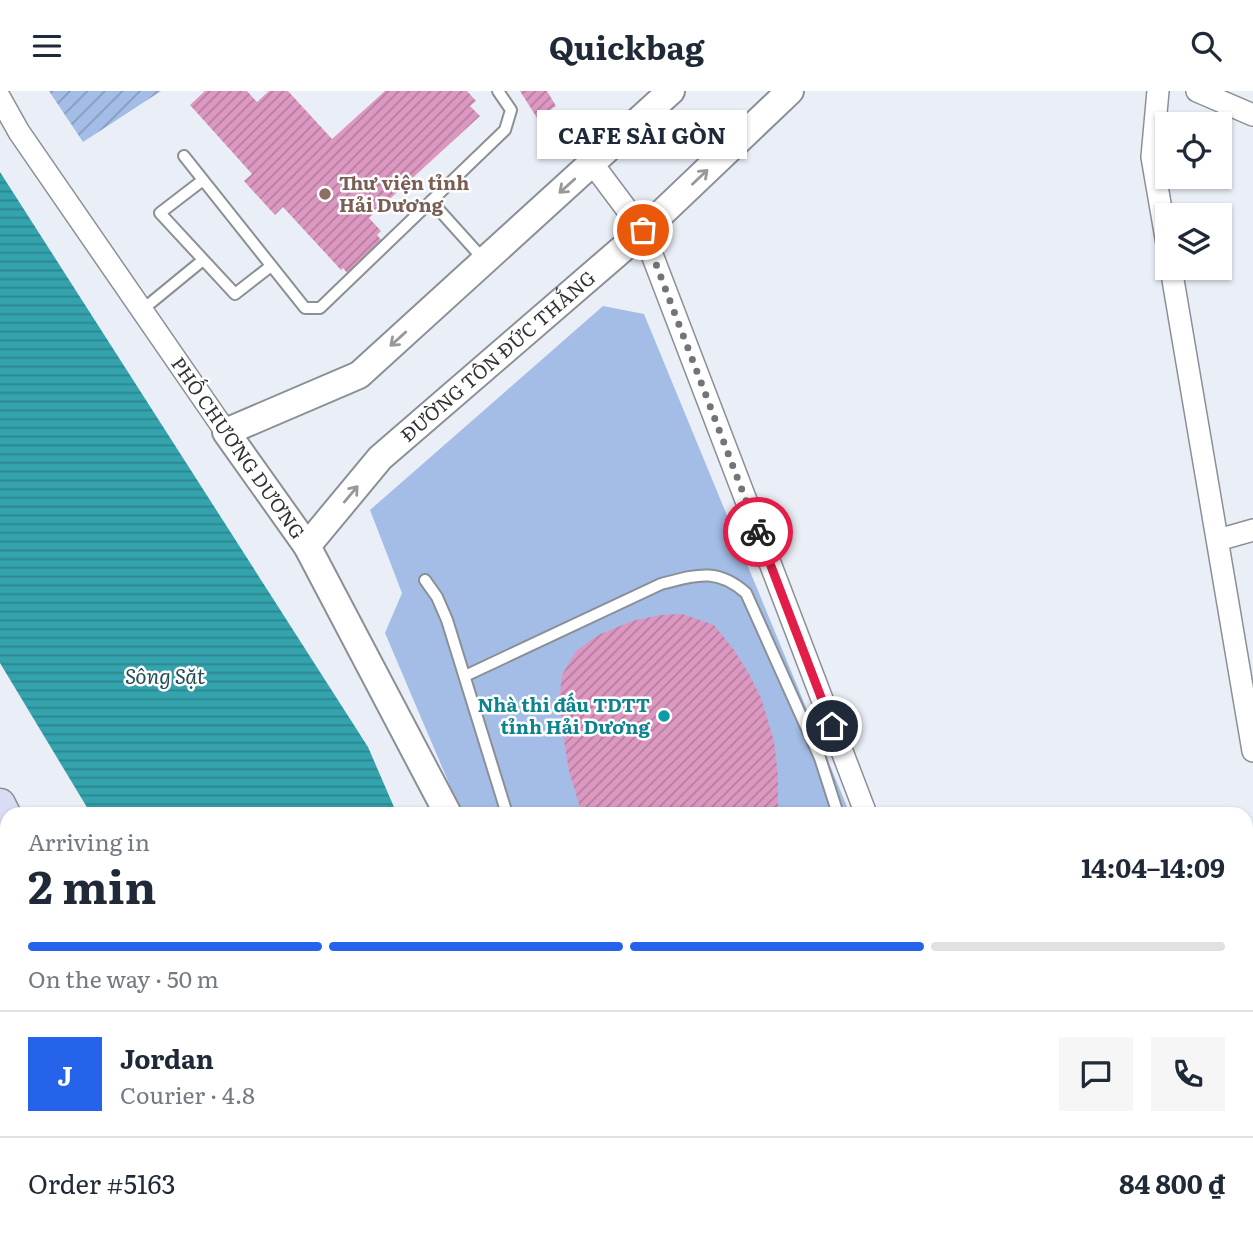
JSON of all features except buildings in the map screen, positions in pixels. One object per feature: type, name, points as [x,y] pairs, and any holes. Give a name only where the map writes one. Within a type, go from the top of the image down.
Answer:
[{"type":"street","points":[[226,432],[359,375],[671,91]]},
{"type":"street","name":"ĐƯỜNG TÔN ĐỨC THẮNG","points":[[307,546],[380,458],[643,230],[790,91]]},
{"type":"street","points":[[1158,91],[1152,157],[1160,203]]},
{"type":"street","points":[[1197,91],[1253,115]]},
{"type":"street","name":"PHỐ CHƯƠNG DƯƠNG","points":[[0,98],[19,132],[307,546],[444,807]]},
{"type":"street","points":[[593,163],[643,230],[863,807]]},
{"type":"street","points":[[1173,280],[1253,751]]},
{"type":"street","points":[[1218,540],[1253,530]]},
{"type":"lane","points":[[184,156],[305,308],[320,308],[505,130],[511,110],[498,91]]},
{"type":"lane","points":[[203,180],[160,212],[235,294],[271,265]]},
{"type":"lane","points":[[431,201],[485,261]]},
{"type":"lane","points":[[142,310],[203,260]]},
{"type":"lane","points":[[465,676],[661,584],[692,576],[715,575],[731,580],[746,593],[820,758],[836,807]]},
{"type":"lane","points":[[425,580],[437,597],[447,620],[505,807]]},
{"type":"shaded area","points":[[49,91],[161,91],[83,142]]},
{"type":"shaded area","points":[[603,306],[644,314],[847,807],[459,807],[385,633],[402,593],[370,510]]},
{"type":"water","name":"Sông Sặt","points":[[0,172],[368,747],[394,807],[87,807],[0,663]]},
{"type":"way so far","points":[[643,230],[758,532]]},
{"type":"place","name":"Thư viện tỉnh Hải Dương","points":[[325,194]]},
{"type":"place","name":"CAFE SÀI GÒN","points":[[643,230]]},
{"type":"place","name":"Nhà thi đấu TDTT tỉnh Hải Dương","points":[[664,716]]},
{"type":"route","points":[[758,532],[832,726]]}]
